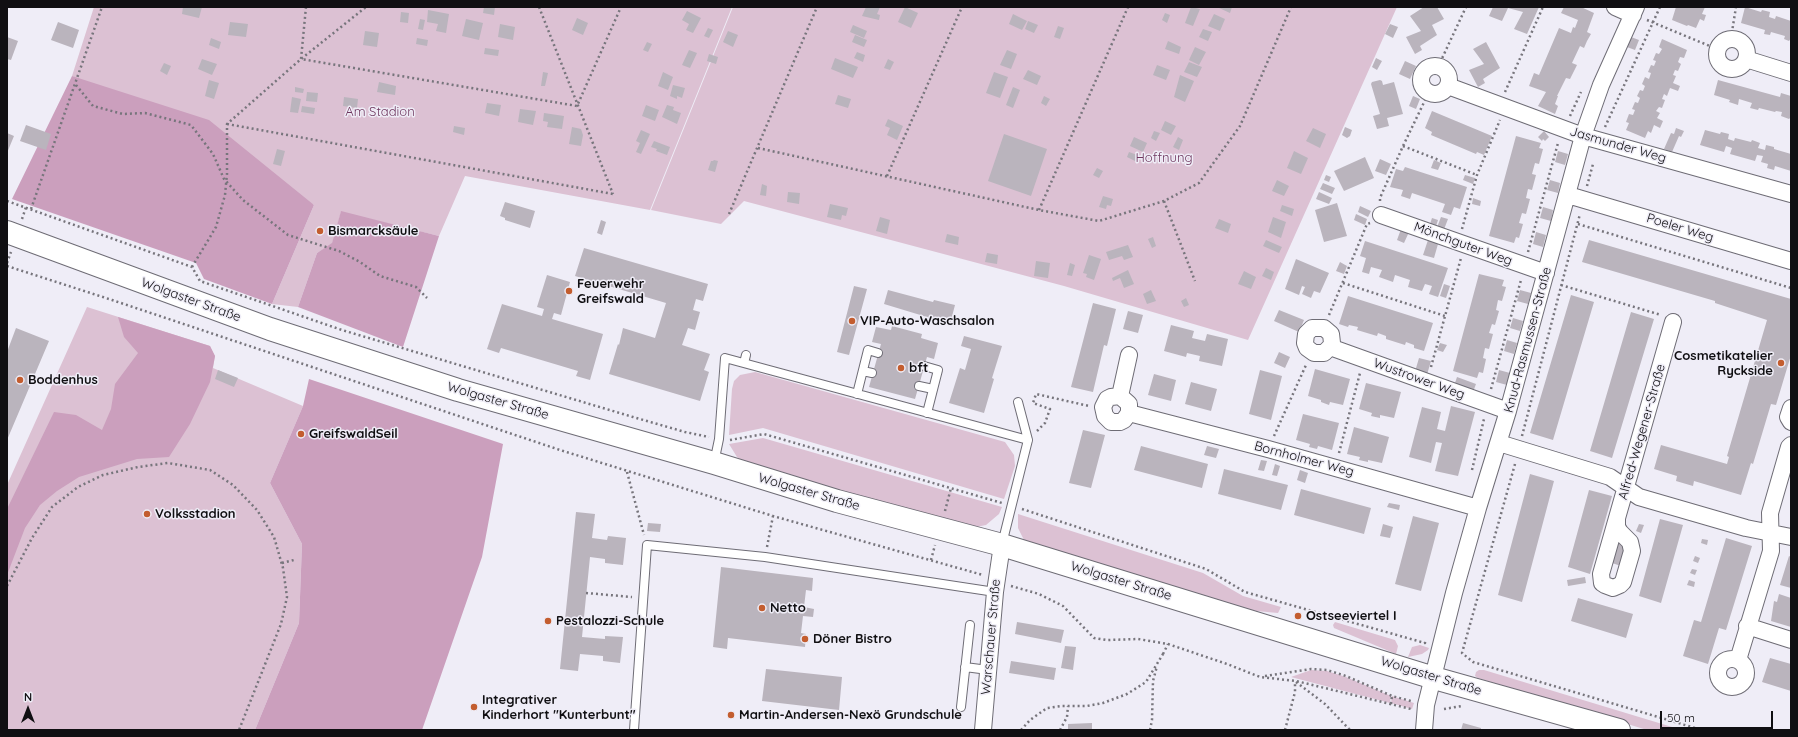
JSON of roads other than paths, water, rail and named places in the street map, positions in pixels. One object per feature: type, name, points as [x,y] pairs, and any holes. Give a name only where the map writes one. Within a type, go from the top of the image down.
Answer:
[{"type":"main road","name":"Wolgaster Straße","points":[[7,232],[277,332],[458,390],[838,501],[1002,545],[1434,678],[1619,730]]},
{"type":"street","points":[[1615,7],[1634,11]]},
{"type":"street","name":"Knud-Rasmussen-Straße","points":[[1424,730],[1426,705],[1434,678],[1454,593],[1478,508],[1499,443],[1583,136],[1601,85],[1634,11]]},
{"type":"street","points":[[1731,38],[1740,40],[1744,44],[1747,54],[1746,59],[1740,67],[1736,69],[1726,68],[1717,58],[1717,49],[1724,40],[1731,38]]},
{"type":"street","points":[[1746,59],[1791,73]]},
{"type":"street","points":[[1432,67],[1438,67],[1447,73],[1449,77],[1448,86],[1445,90],[1437,94],[1432,94],[1424,89],[1422,80],[1425,72],[1432,67]]},
{"type":"street","name":"Jasmunder Weg","points":[[1448,86],[1583,136],[1791,194]]},
{"type":"street","name":"Poeler Weg","points":[[1568,195],[1791,261]]},
{"type":"street","name":"Mönchguter Weg","points":[[1381,215],[1546,273]]},
{"type":"street","name":"Alfred-Wegener-Straße","points":[[1617,519],[1673,322]]},
{"type":"street","points":[[1316,327],[1324,328],[1331,334],[1332,343],[1330,347],[1324,353],[1319,354],[1312,352],[1307,348],[1305,339],[1309,331],[1316,327]]},
{"type":"street","name":"Wustrower Weg","points":[[1330,347],[1508,411]]},
{"type":"street","points":[[1120,396],[1129,355]]},
{"type":"street","points":[[1120,396],[1129,404],[1129,413],[1124,420],[1116,423],[1104,416],[1103,409],[1107,399],[1120,396]]},
{"type":"street","points":[[1791,408],[1788,417],[1791,422]]},
{"type":"street","name":"Bornholmer Weg","points":[[1129,413],[1268,449],[1478,508]]},
{"type":"street","points":[[1499,443],[1610,477],[1639,496],[1746,528],[1791,537]]},
{"type":"street","points":[[1738,660],[1770,551],[1770,513],[1789,447],[1791,445]]},
{"type":"street","name":"Warschauer Straße","points":[[983,730],[996,585],[1002,545]]},
{"type":"street","points":[[1747,626],[1791,640]]},
{"type":"lane","points":[[857,394],[868,350],[878,353]]},
{"type":"lane","points":[[714,464],[719,439],[725,358],[745,359],[857,394],[1028,440]]},
{"type":"lane","points":[[924,366],[938,370],[927,413]]},
{"type":"lane","points":[[863,371],[872,373]]},
{"type":"lane","points":[[919,386],[933,389]]},
{"type":"lane","points":[[1002,545],[1028,440],[1018,402]]},
{"type":"lane","points":[[634,730],[647,545],[765,557],[996,585]]},
{"type":"lane","points":[[961,707],[970,626]]},
{"type":"lane","points":[[965,667],[988,670]]},
{"type":"place","name":"Bismarcksäule","points":[[320,231]]},
{"type":"place","name":"Feuerwehr Greifswald","points":[[569,291]]},
{"type":"place","name":"VIP-Auto-Waschsalon","points":[[852,321]]},
{"type":"place","name":"Cosmetikatelier Ryckside","points":[[1781,363]]},
{"type":"place","name":"bft","points":[[901,368]]},
{"type":"place","name":"Boddenhus","points":[[20,380]]},
{"type":"place","name":"GreifswaldSeil","points":[[301,434]]},
{"type":"place","name":"Volksstadion","points":[[147,514]]},
{"type":"place","name":"Netto","points":[[762,608]]},
{"type":"place","name":"Ostseeviertel I","points":[[1298,616]]},
{"type":"place","name":"Pestalozzi-Schule","points":[[548,621]]},
{"type":"place","name":"Döner Bistro","points":[[805,639]]},
{"type":"place","name":"Integrativer Kinderhort \"Kunterbunt\"","points":[[474,707]]},
{"type":"place","name":"Martin-Andersen-Nexö Grundschule","points":[[731,715]]},
{"type":"park label","name":"Am Stadion","points":[[380,112]]},
{"type":"park label","name":"Hoffnung","points":[[1164,158]]}]
